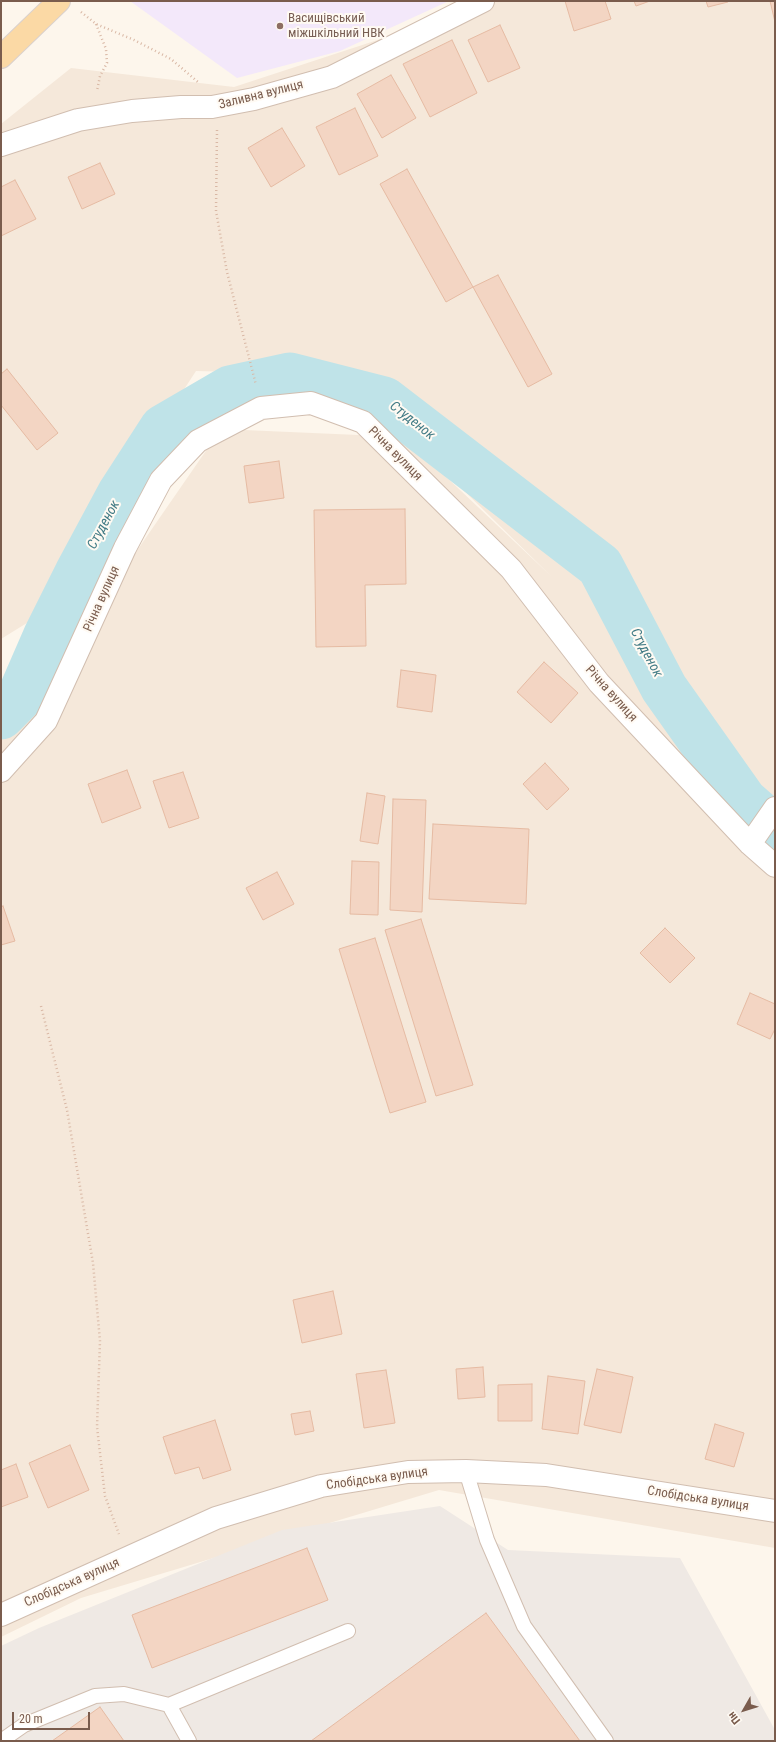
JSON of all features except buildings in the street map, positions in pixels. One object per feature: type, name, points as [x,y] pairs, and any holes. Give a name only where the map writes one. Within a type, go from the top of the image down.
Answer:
[{"type":"main road","points":[[1,57],[59,1]]},
{"type":"street","name":"Заливна вулиця","points":[[1,145],[78,120],[132,110],[212,107],[254,99],[332,77],[483,1]]},
{"type":"street","name":"Річна вулиця","points":[[1,771],[46,722],[125,548],[161,480],[198,441],[261,408],[311,404],[363,422],[511,569],[599,682],[755,836],[775,866]]},
{"type":"street","points":[[755,836],[775,809]]},
{"type":"street","name":"Слобідська вулиця","points":[[1,1615],[216,1518],[321,1486],[408,1472],[466,1471],[546,1475],[775,1511]]},
{"type":"lane","points":[[466,1471],[487,1540],[524,1626],[606,1741]]},
{"type":"lane","points":[[2,1741],[24,1725],[95,1696],[124,1694],[169,1705],[348,1631]]},
{"type":"lane","points":[[169,1705],[189,1741]]},
{"type":"path","points":[[78,10],[96,24],[134,40],[171,59],[197,81],[212,107],[218,127],[216,211],[227,272],[257,387]]},
{"type":"path","points":[[96,24],[106,49],[107,63],[100,76],[97,88],[99,116]]},
{"type":"path","points":[[41,1006],[67,1110],[93,1263],[100,1341],[97,1427],[104,1496],[128,1557]]},
{"type":"shaded area","name":"Васищівський міжшкільний НВК","points":[[130,1],[449,1],[340,51],[237,78]]},
{"type":"shaded area","points":[[479,1],[775,1],[775,1548],[439,1490],[81,1598],[1,1637],[1,733],[42,688],[221,429],[404,437],[552,577],[346,375],[196,371],[35,618],[1,639],[1,124],[71,68],[234,87],[463,12]]},
{"type":"shaded area","points":[[440,1506],[508,1550],[680,1558],[775,1730],[775,1741],[1,1741],[1,1646],[39,1628],[282,1530]]},
{"type":"waterway","name":"Студенок","points":[[1,716],[20,697],[47,635],[78,573],[121,493],[163,428],[230,389],[290,376],[384,400],[600,566],[664,688],[744,801],[775,828]]},
{"type":"place","name":"Васищівський міжшкільний НВК","points":[[280,26]]}]
